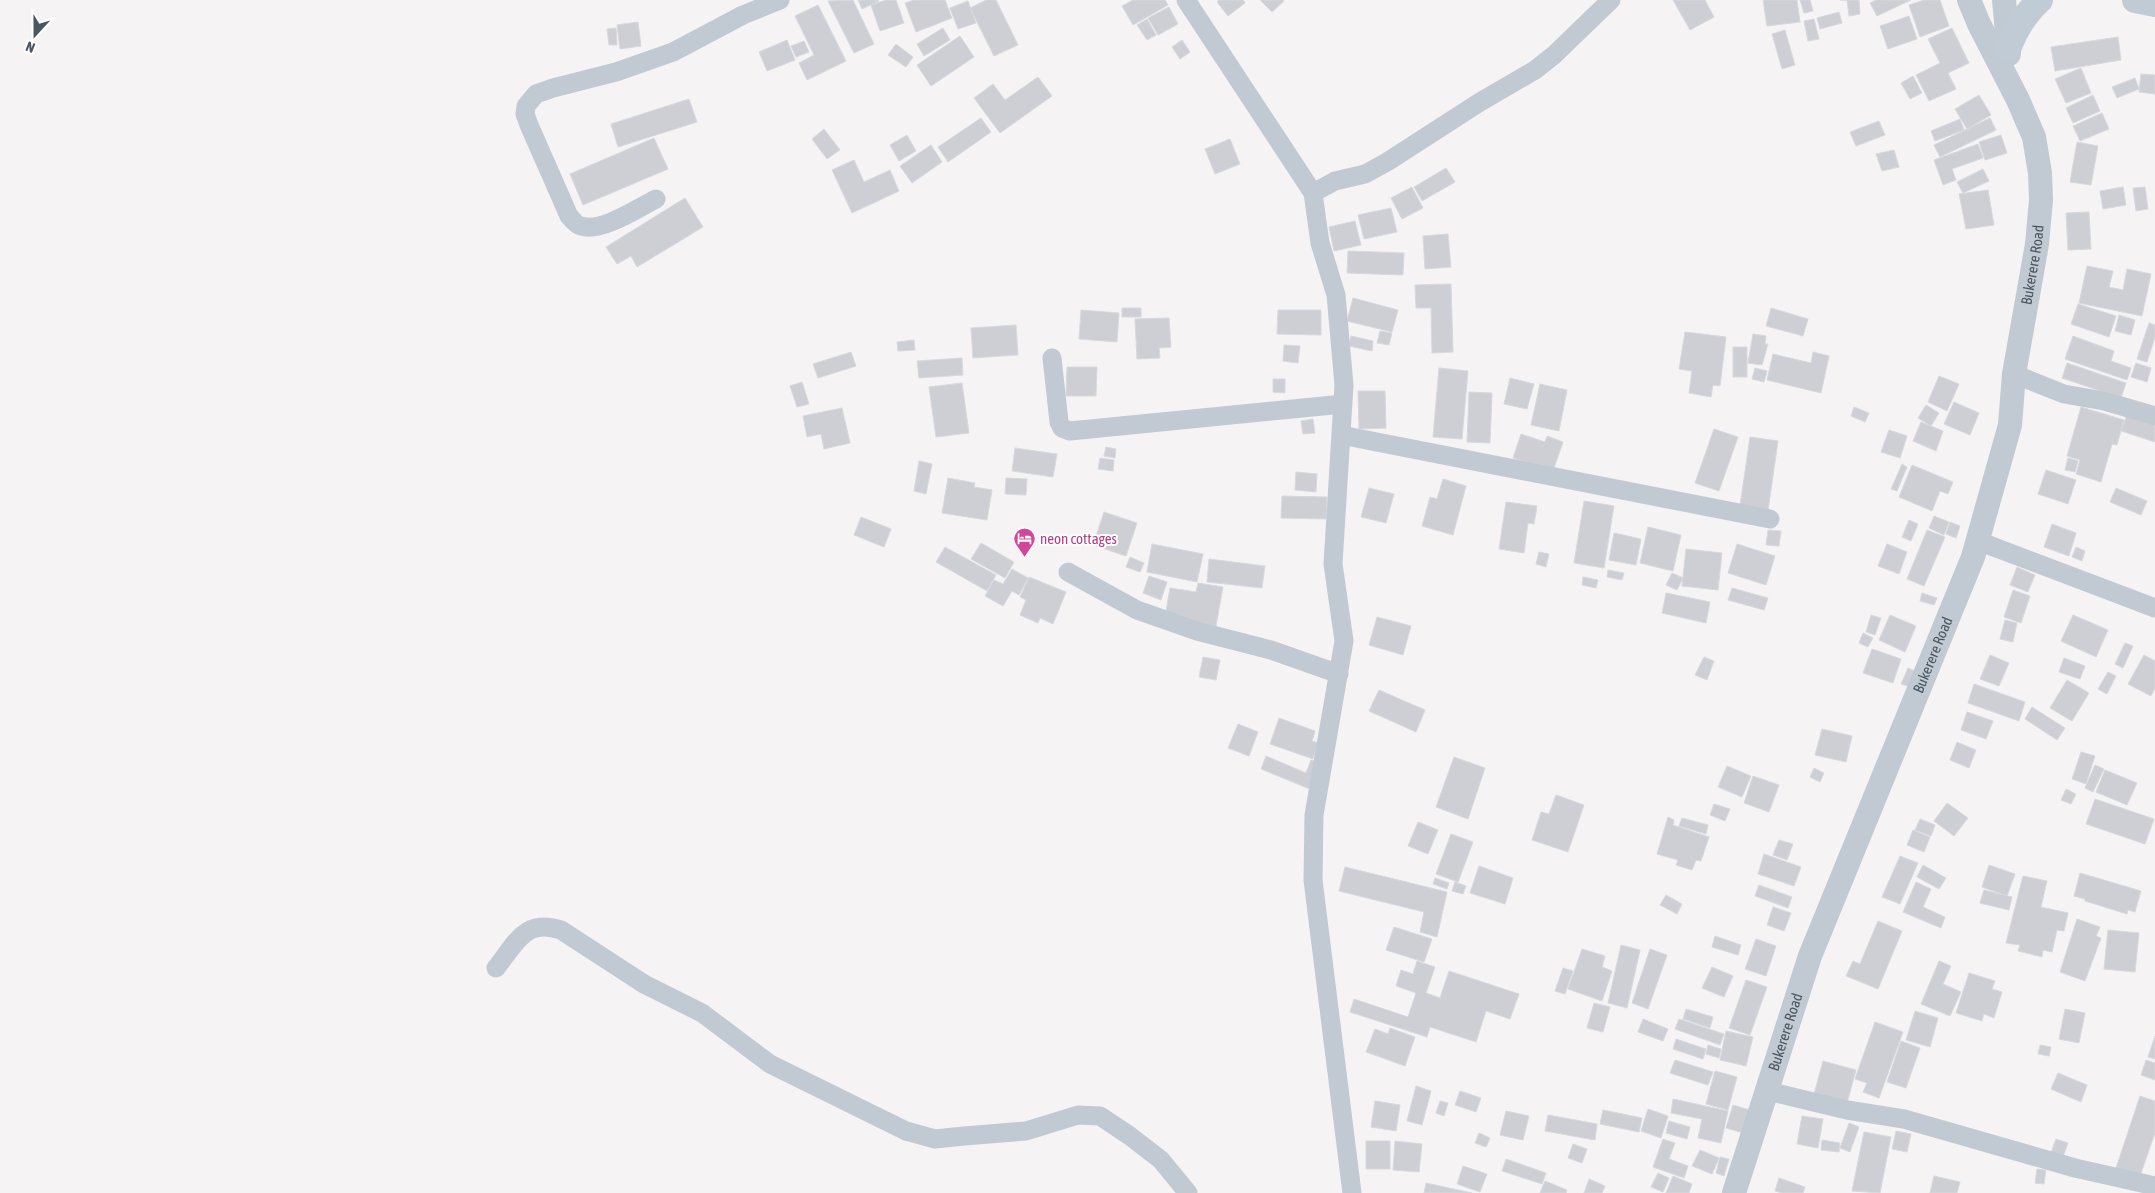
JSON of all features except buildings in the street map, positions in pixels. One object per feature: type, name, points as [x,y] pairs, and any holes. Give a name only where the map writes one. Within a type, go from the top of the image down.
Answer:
[{"type":"main road","points":[[2008,48],[2018,25],[2040,0]]},
{"type":"main road","points":[[2135,0],[2155,4]]},
{"type":"street","points":[[656,199],[604,225],[589,228],[575,223],[569,216],[529,125],[525,114],[530,100],[536,94],[553,88],[616,72],[673,52],[743,15],[780,0]]},
{"type":"street","points":[[1186,0],[1312,193],[1320,243],[1336,295],[1342,344],[1344,385],[1333,564],[1344,642],[1314,815],[1313,880],[1352,1193]]},
{"type":"street","points":[[1312,193],[1335,181],[1365,174],[1387,162],[1480,102],[1535,70],[1554,55],[1611,0]]},
{"type":"street","name":"Bukerere Road","points":[[1734,1193],[1810,956],[1978,541],[2010,425],[2014,374],[2037,244],[2041,200],[2040,173],[2034,137],[1969,0]]},
{"type":"street","name":"Bukerere Road","points":[[2004,0],[2008,48],[2018,100]]},
{"type":"street","points":[[1052,358],[1059,422],[1062,428],[1070,431],[1343,404]]},
{"type":"street","points":[[2014,374],[2064,394],[2104,401],[2155,416]]},
{"type":"street","points":[[1341,435],[1770,519]]},
{"type":"street","points":[[1978,541],[2155,608]]},
{"type":"street","points":[[1068,572],[1137,610],[1197,631],[1271,650],[1339,674]]},
{"type":"street","points":[[496,968],[528,929],[547,925],[561,930],[644,984],[702,1013],[770,1064],[906,1131],[935,1139],[1026,1131],[1078,1115],[1100,1116],[1161,1160],[1188,1193]]},
{"type":"street","points":[[1768,1091],[1846,1110],[1904,1119],[2075,1168],[2155,1186]]},
{"type":"place","name":"neon cottages","points":[[1024,558]]}]
